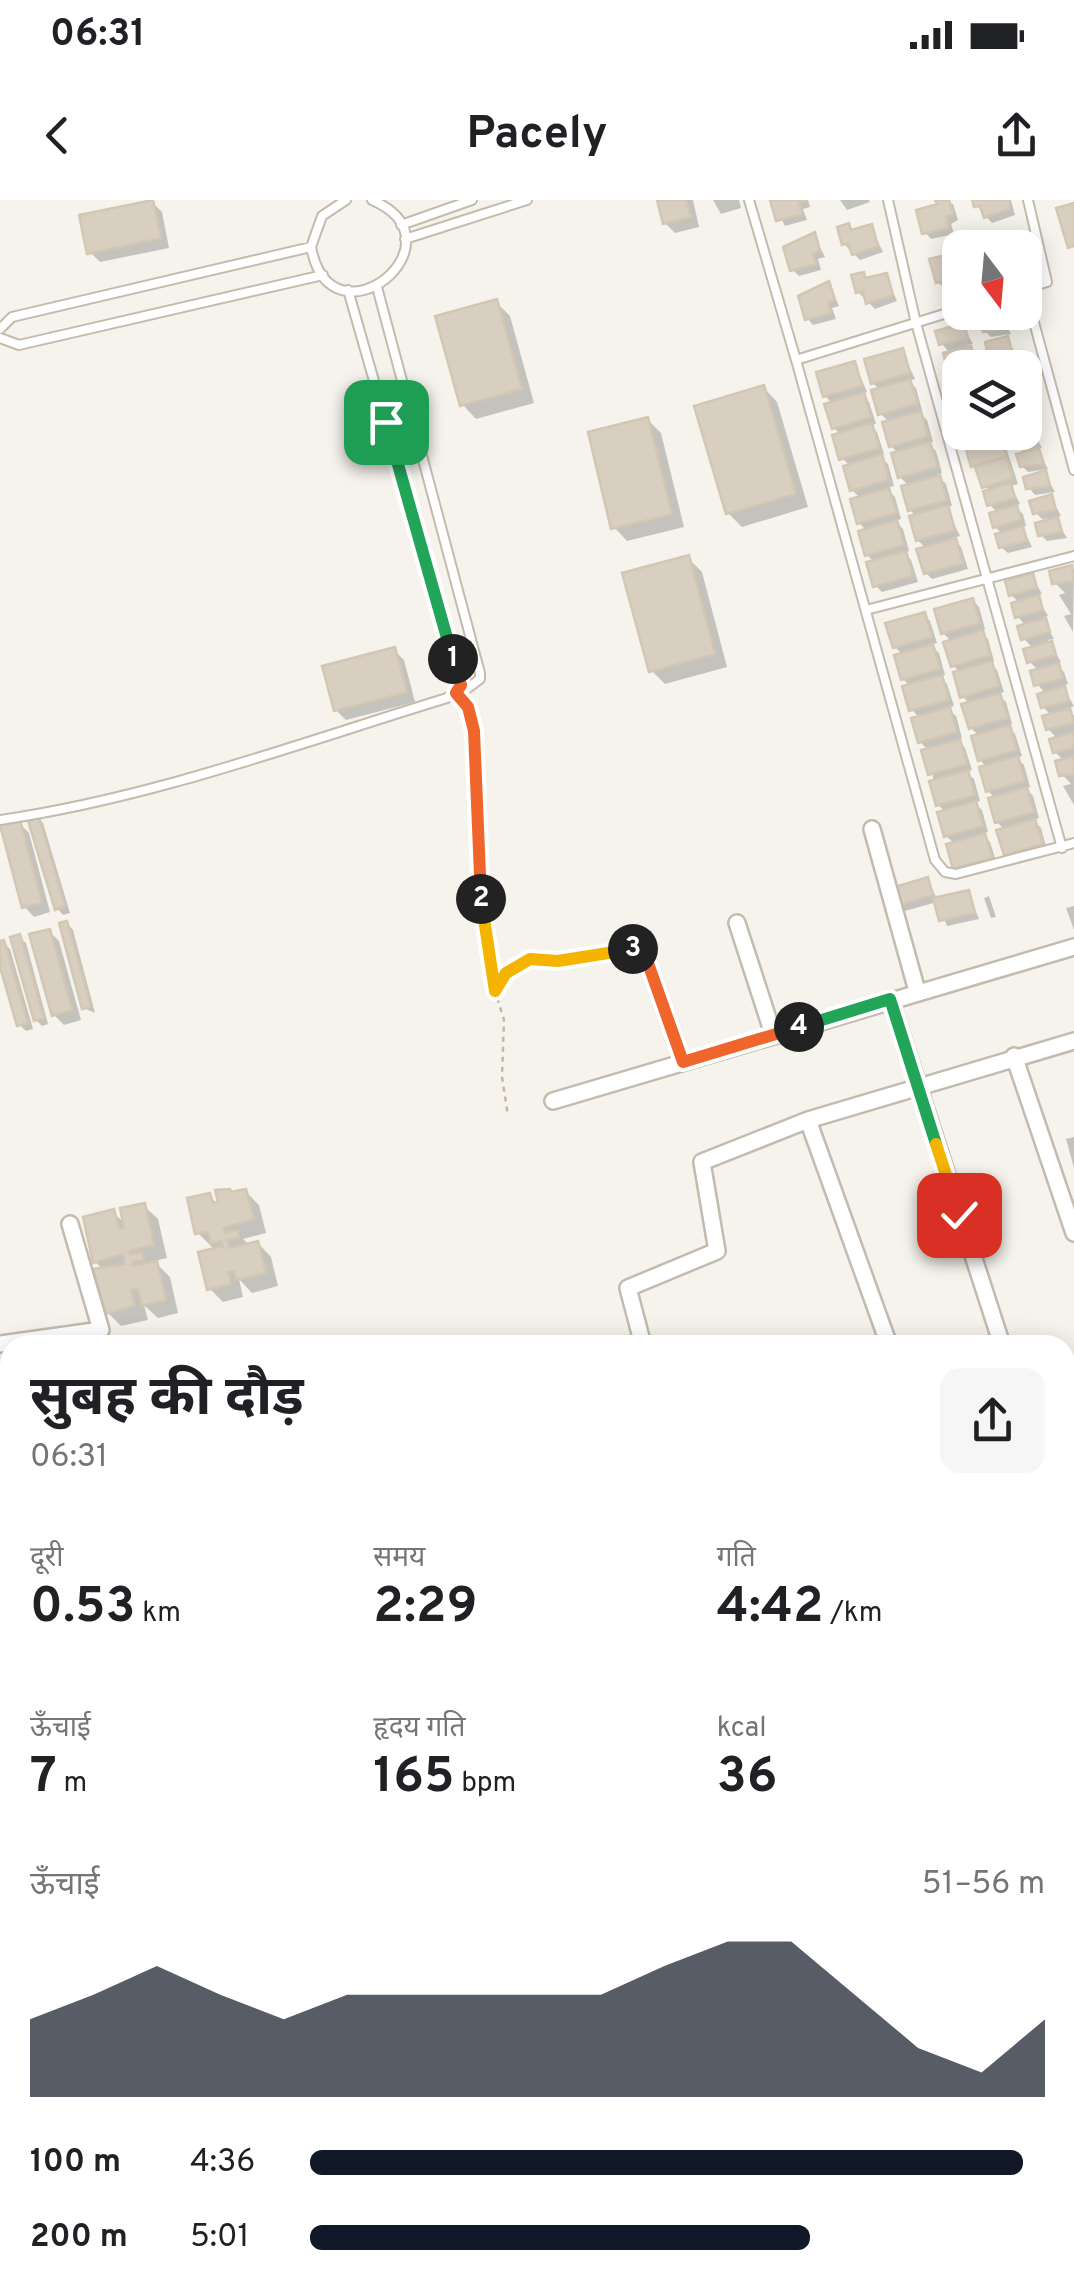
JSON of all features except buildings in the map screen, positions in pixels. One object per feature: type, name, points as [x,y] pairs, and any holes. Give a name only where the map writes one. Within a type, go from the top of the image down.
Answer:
[{"type":"street","points":[[872,829],[917,991]]},
{"type":"street","points":[[738,922],[773,1034]]},
{"type":"street","points":[[553,1102],[1074,947]]},
{"type":"street","points":[[649,966],[683,1062]]},
{"type":"street","points":[[890,999],[999,1335]]},
{"type":"street","points":[[640,1335],[628,1288],[717,1252],[702,1162],[808,1120],[1074,1041]]},
{"type":"street","points":[[1014,1056],[1074,1233]]},
{"type":"street","points":[[808,1120],[885,1335]]},
{"type":"street","points":[[65,1335],[101,1330],[70,1224]]},
{"type":"lane","points":[[342,200],[322,216],[312,247],[323,275],[348,290],[377,287],[399,268],[405,239],[401,225],[390,211],[372,200]]},
{"type":"lane","points":[[401,225],[472,200]]},
{"type":"lane","points":[[405,239],[527,200]]},
{"type":"lane","points":[[749,200],[935,860],[946,872],[956,874],[1074,844]]},
{"type":"lane","points":[[888,200],[916,323],[1062,848]]},
{"type":"lane","points":[[1028,200],[1048,282],[1025,289],[1074,470]]},
{"type":"lane","points":[[0,329],[12,317],[312,247]]},
{"type":"lane","points":[[0,338],[19,345],[323,275]]},
{"type":"lane","points":[[0,820],[63,810],[144,790],[475,685],[480,673],[377,287]]},
{"type":"lane","points":[[348,290],[458,689]]},
{"type":"lane","points":[[796,360],[942,315]]},
{"type":"lane","points":[[866,610],[1074,556]]},
{"type":"path","points":[[458,689],[474,731],[478,877],[495,991],[504,1020],[502,1077],[508,1116]]},
{"type":"path","points":[[495,991],[506,973],[530,959],[558,961],[630,948],[643,954],[649,966]]},
{"type":"route","points":[[386,422],[461,685],[456,693],[468,707],[474,731],[478,877],[495,991],[506,973],[530,959],[558,961],[630,948],[643,954],[649,966],[683,1062],[890,999],[959,1215]]}]
